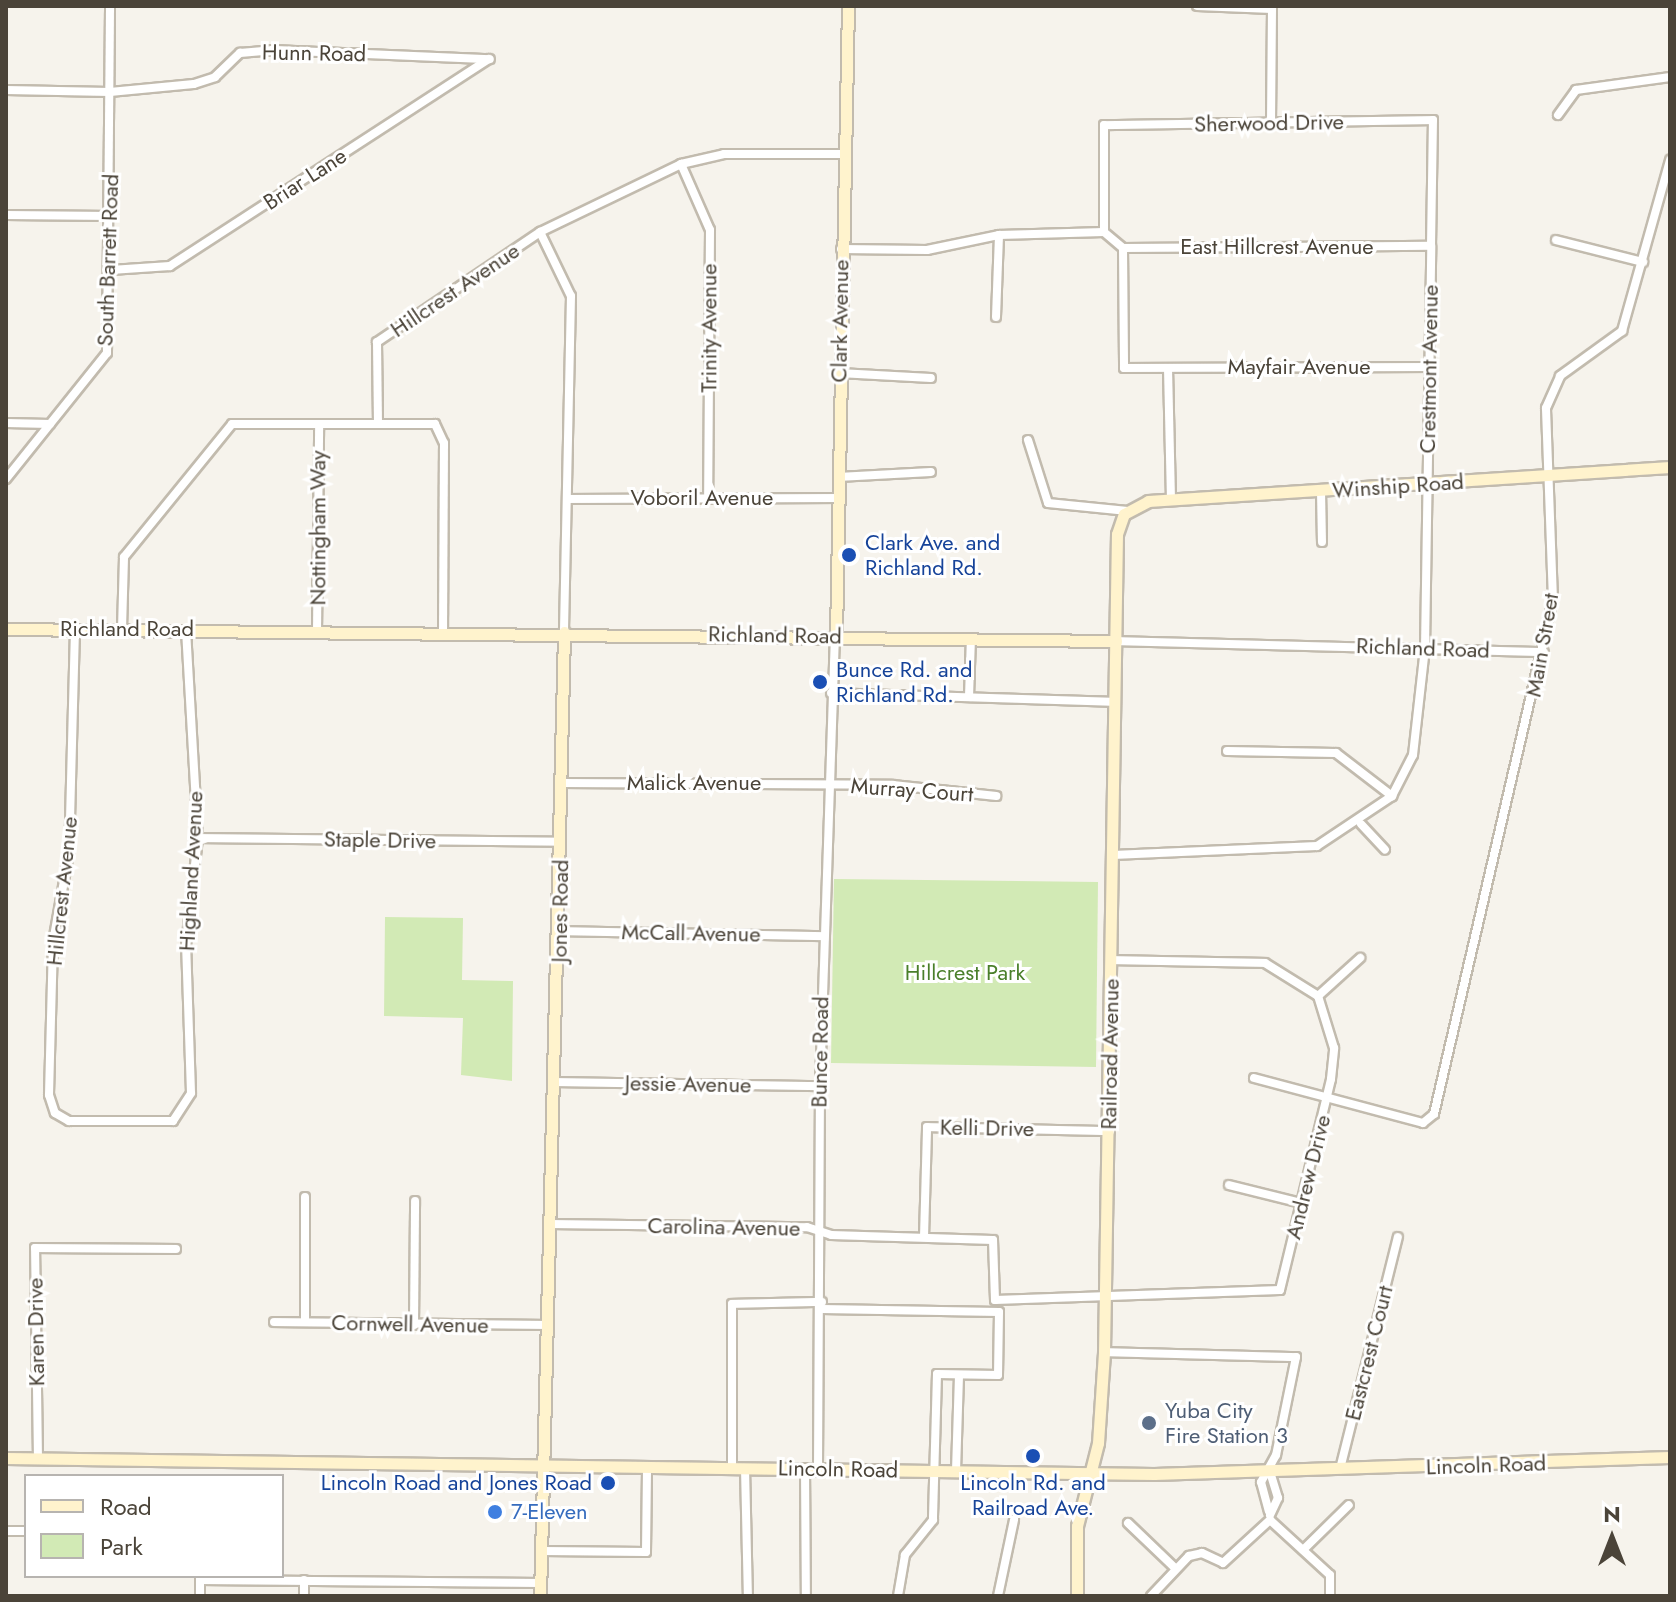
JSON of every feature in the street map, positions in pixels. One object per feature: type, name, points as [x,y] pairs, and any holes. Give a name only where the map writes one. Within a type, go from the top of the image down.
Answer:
[{"type":"street","name":"South Barrett Road","points":[[6,479],[107,353],[111,270],[110,6]]},
{"type":"street","name":"Clark Avenue","points":[[836,635],[848,6]]},
{"type":"street","points":[[1197,6],[1272,8],[1271,123]]},
{"type":"street","name":"Hunn Road","points":[[6,90],[110,92],[194,84],[215,77],[240,53],[256,51],[490,59]]},
{"type":"street","name":"Briar Lane","points":[[111,270],[170,266],[490,59]]},
{"type":"street","points":[[1558,115],[1576,90],[1670,77]]},
{"type":"street","name":"Sherwood Drive","points":[[1104,232],[1104,125],[1433,120]]},
{"type":"street","name":"Crestmont Avenue","points":[[1113,855],[1284,852],[1317,846],[1361,824],[1392,796],[1422,718],[1433,120]]},
{"type":"street","name":"Hillcrest Avenue","points":[[378,424],[377,342],[540,232],[681,164],[724,154],[843,154]]},
{"type":"street","name":"Main Street","points":[[1327,1100],[1423,1123],[1434,1114],[1544,652],[1553,600],[1545,423],[1552,391],[1573,364],[1622,331],[1670,160]]},
{"type":"street","name":"Trinity Avenue","points":[[681,164],[710,230],[708,499]]},
{"type":"street","points":[[6,215],[111,216]]},
{"type":"street","name":"Jones Road","points":[[540,232],[571,296],[557,1082],[549,1224],[540,1596]]},
{"type":"street","points":[[841,249],[927,250],[999,235],[1104,232],[1123,248]]},
{"type":"street","points":[[996,317],[999,235]]},
{"type":"street","points":[[1556,240],[1643,262]]},
{"type":"street","name":"East Hillcrest Avenue","points":[[1123,248],[1431,246]]},
{"type":"street","name":"Mayfair Avenue","points":[[1123,248],[1124,368],[1429,367]]},
{"type":"street","points":[[1168,368],[1171,500]]},
{"type":"street","points":[[839,373],[931,378]]},
{"type":"street","points":[[6,423],[50,424]]},
{"type":"street","points":[[122,629],[124,557],[232,424],[435,424],[444,443],[443,632]]},
{"type":"street","name":"Nottingham Way","points":[[317,631],[319,424]]},
{"type":"street","points":[[1028,440],[1048,503],[1128,511]]},
{"type":"street","name":"Winship Road","points":[[1128,511],[1171,500],[1670,467]]},
{"type":"street","points":[[838,477],[931,472]]},
{"type":"street","points":[[1321,491],[1322,542]]},
{"type":"street","name":"Voboril Avenue","points":[[567,499],[838,498]]},
{"type":"street","name":"Railroad Avenue","points":[[1077,1596],[1077,1526],[1089,1473],[1104,1352],[1110,1131],[1117,534],[1128,511]]},
{"type":"street","name":"Richland Road","points":[[6,629],[836,635],[1544,652]]},
{"type":"street","name":"Hillcrest Avenue","points":[[75,629],[69,853],[53,942],[49,1095],[55,1113],[69,1121],[173,1121],[184,1111]]},
{"type":"street","name":"Highland Avenue","points":[[184,1111],[191,1093],[186,945],[198,838],[186,630]]},
{"type":"street","name":"Bunce Road","points":[[818,1468],[822,1306],[820,1086],[823,936],[827,784],[836,635]]},
{"type":"street","points":[[969,697],[971,638]]},
{"type":"street","points":[[831,693],[1115,702]]},
{"type":"street","points":[[1227,751],[1336,753],[1392,796]]},
{"type":"street","name":"Malick Avenue","points":[[562,783],[827,784]]},
{"type":"street","name":"Murray Court","points":[[827,784],[996,796]]},
{"type":"street","points":[[1361,824],[1385,850]]},
{"type":"street","name":"Staple Drive","points":[[198,838],[561,842]]},
{"type":"street","name":"McCall Avenue","points":[[559,931],[823,936]]},
{"type":"street","points":[[1111,960],[1265,963],[1318,996],[1360,958]]},
{"type":"street","name":"Andrew Drive","points":[[995,1300],[1280,1290],[1327,1100],[1334,1048],[1318,996]]},
{"type":"street","points":[[1254,1078],[1327,1100]]},
{"type":"street","name":"Jessie Avenue","points":[[557,1082],[820,1086]]},
{"type":"street","name":"Kelli Drive","points":[[924,1237],[927,1127],[1110,1131]]},
{"type":"street","points":[[1229,1185],[1301,1203]]},
{"type":"street","points":[[305,1197],[305,1322]]},
{"type":"street","points":[[414,1325],[415,1201]]},
{"type":"street","name":"Carolina Avenue","points":[[549,1224],[993,1240],[995,1300]]},
{"type":"street","name":"Eastcrest Court","points":[[1340,1469],[1398,1237]]},
{"type":"street","name":"Karen Drive","points":[[38,1459],[35,1248],[176,1249]]},
{"type":"street","points":[[732,1468],[732,1304],[999,1312],[998,1375],[937,1374],[933,1520],[905,1555],[898,1596]]},
{"type":"street","name":"Cornwell Avenue","points":[[274,1322],[546,1325]]},
{"type":"street","points":[[1104,1352],[1296,1357],[1270,1471],[1261,1482],[1270,1515],[1330,1575],[1330,1596]]},
{"type":"street","points":[[956,1471],[959,1375]]},
{"type":"street","name":"Lincoln Road","points":[[6,1458],[1089,1473],[1270,1471],[1670,1457]]},
{"type":"street","points":[[543,1551],[646,1552],[647,1467]]},
{"type":"street","points":[[745,1468],[748,1596]]},
{"type":"street","points":[[805,1468],[806,1596]]},
{"type":"street","points":[[1151,1596],[1176,1569],[1196,1554],[1223,1563],[1270,1515],[1278,1498],[1270,1471]]},
{"type":"street","points":[[1303,1550],[1349,1505]]},
{"type":"street","points":[[998,1596],[1014,1520]]},
{"type":"street","points":[[1128,1523],[1176,1569]]},
{"type":"street","points":[[200,1596],[200,1578],[541,1583]]},
{"type":"street","points":[[304,1580],[304,1596]]},
{"type":"green space","name":"Hillcrest Park","points":[[834,879],[1098,882],[1096,1067],[831,1063]]},
{"type":"green space","points":[[385,917],[463,918],[462,980],[513,981],[512,1081],[461,1075],[463,1018],[384,1016]]},
{"type":"place","name":"Clark Ave. and Richland Rd.","points":[[849,555]]},
{"type":"place","name":"Bunce Rd. and Richland Rd.","points":[[820,682]]},
{"type":"place","name":"Yuba City Fire Station 3","points":[[1149,1423]]},
{"type":"place","name":"Lincoln Rd. and Railroad Ave.","points":[[1033,1456]]},
{"type":"place","name":"Lincoln Road and Jones Road","points":[[608,1483]]},
{"type":"place","name":"7-Eleven","points":[[495,1512]]}]
